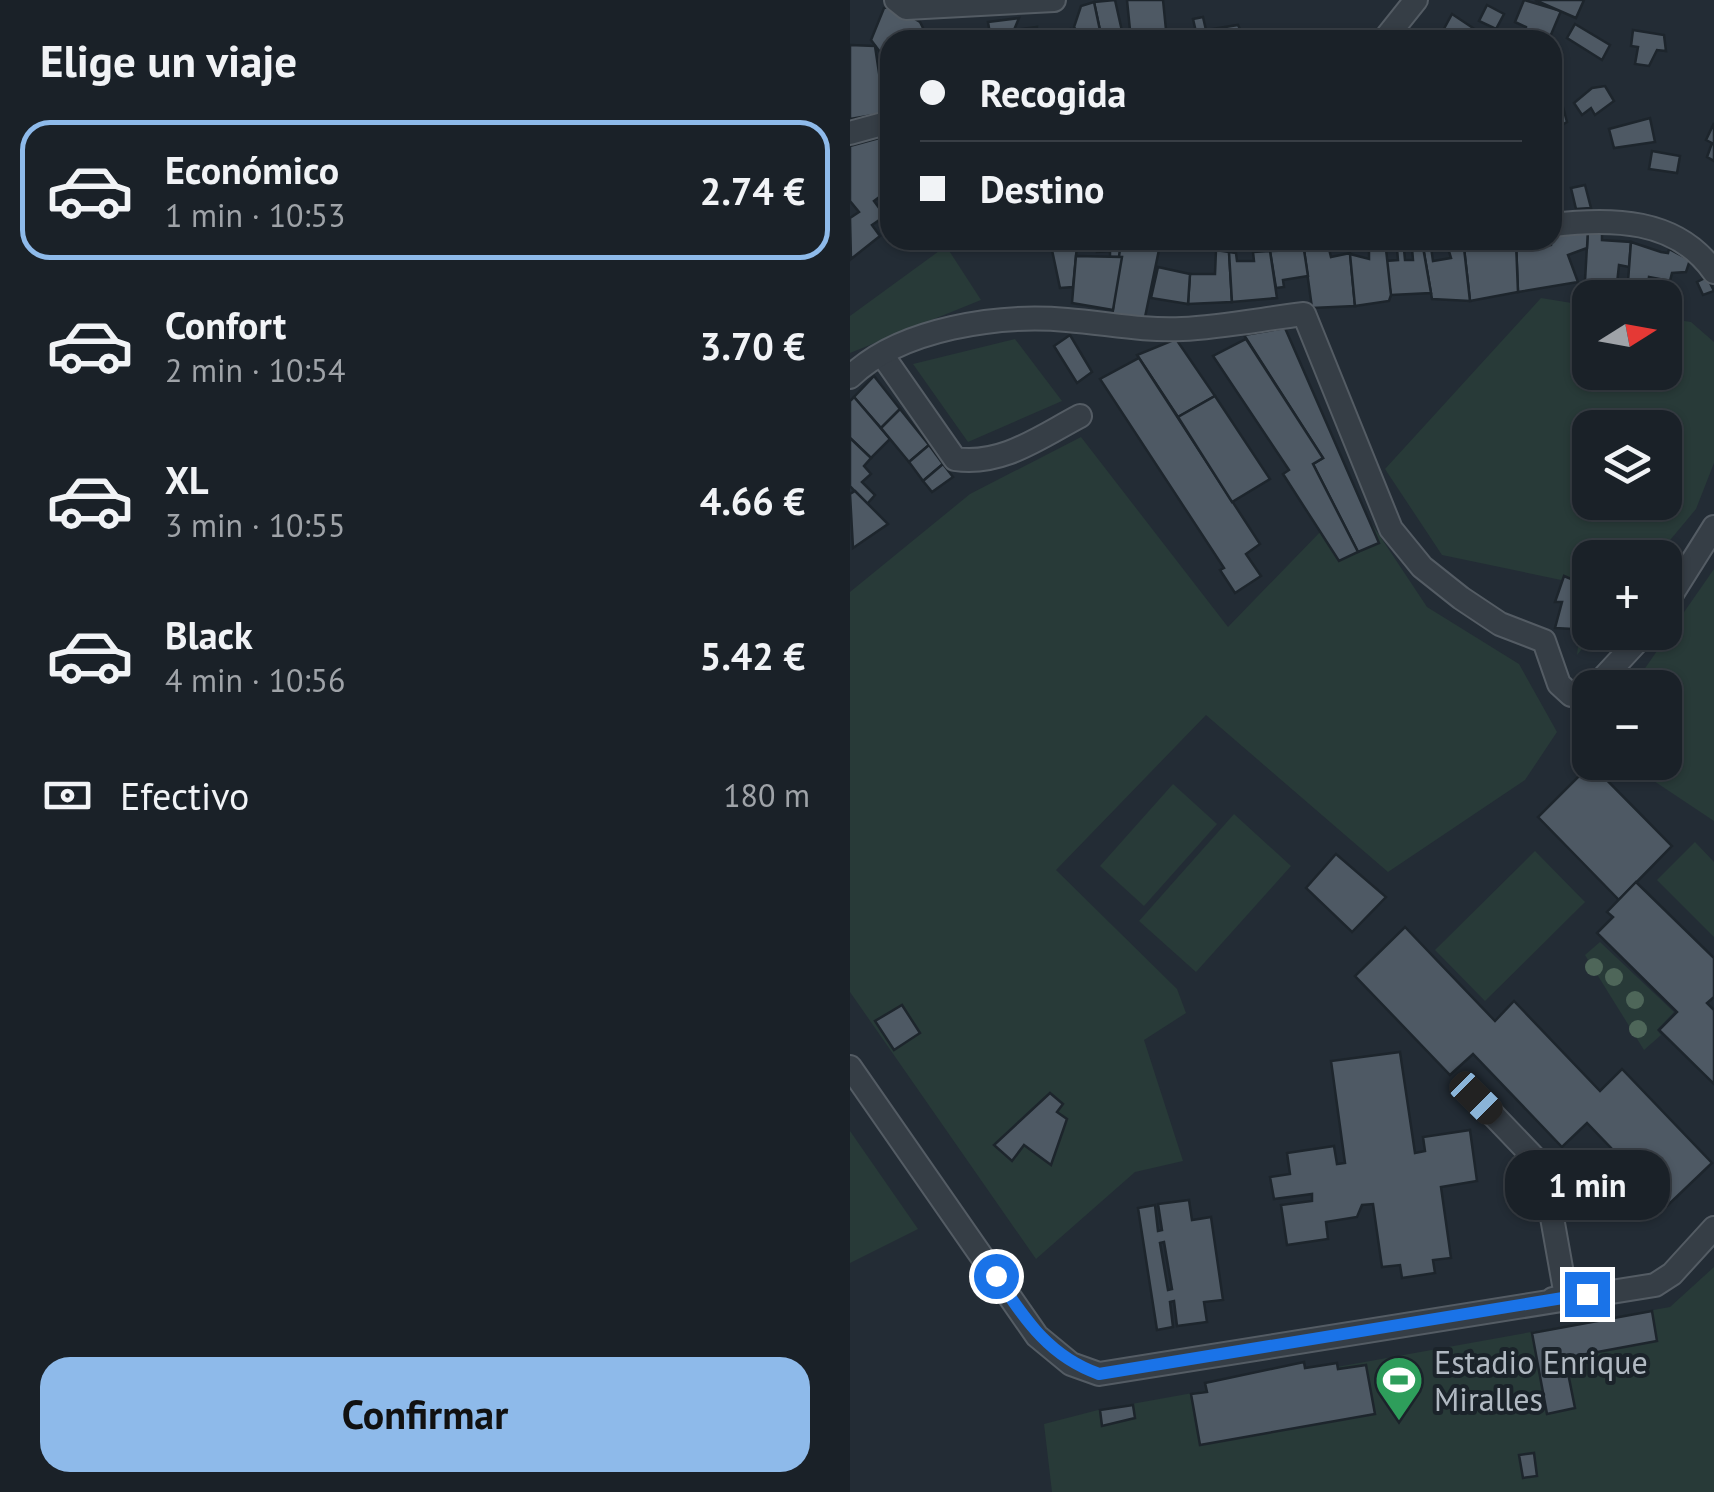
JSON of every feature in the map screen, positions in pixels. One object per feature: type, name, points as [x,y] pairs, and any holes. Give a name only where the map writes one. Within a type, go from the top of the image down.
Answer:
[{"type":"street","points":[[896,0],[906,8],[1054,0]]},
{"type":"street","points":[[1392,30],[1416,0]]},
{"type":"street","points":[[850,133],[880,125]]},
{"type":"street","points":[[1562,225],[1634,221],[1685,244],[1714,272]]},
{"type":"street","points":[[850,378],[907,342],[968,327],[1022,320],[1184,329],[1304,314],[1391,529],[1422,567],[1460,598],[1500,624],[1544,641],[1559,684],[1572,695]]},
{"type":"street","points":[[883,356],[955,459],[977,462],[1004,456],[1080,416]]},
{"type":"street","points":[[1682,578],[1714,527]]},
{"type":"street","points":[[1610,670],[1629,650]]},
{"type":"street","points":[[850,1067],[1037,1336],[1071,1364],[1099,1374],[1566,1296],[1543,1166],[1476,1098]]},
{"type":"street","points":[[1553,1298],[1655,1285],[1672,1274],[1714,1228]]},
{"type":"shaded area","points":[[941,250],[949,250],[981,300],[850,353],[850,316]]},
{"type":"shaded area","points":[[1541,298],[1572,303],[1572,390],[1682,390],[1682,321],[1691,322],[1714,342],[1714,463],[1696,509],[1670,540],[1572,540],[1572,582],[1442,555],[1385,469]]},
{"type":"shaded area","points":[[1015,339],[1062,401],[968,442],[913,364]]},
{"type":"shaded area","points":[[1081,437],[1228,627],[1354,497],[1427,607],[1519,664],[1557,732],[1525,780],[1388,872],[1206,715],[1056,870],[1177,989],[1186,1013],[1144,1040],[1183,1161],[1135,1172],[1036,1259],[850,992],[850,592],[970,494]]},
{"type":"shaded area","points":[[1714,569],[1714,821],[1652,780],[1682,780],[1682,670],[1644,670],[1658,650],[1682,650],[1682,615]]},
{"type":"shaded area","points":[[1173,784],[1217,824],[1144,906],[1100,866]]},
{"type":"shaded area","points":[[1234,814],[1291,866],[1196,972],[1139,921]]},
{"type":"shaded area","points":[[1695,842],[1714,862],[1714,937],[1657,880]]},
{"type":"shaded area","points":[[1535,851],[1585,902],[1485,1001],[1435,950]]},
{"type":"shaded area","points":[[1600,942],[1674,1012],[1657,1030],[1661,1035],[1644,1050],[1585,955]]},
{"type":"shaded area","points":[[850,1131],[918,1229],[850,1263]]},
{"type":"shaded area","points":[[1714,1267],[1714,1492],[1052,1492],[1044,1424],[1098,1410],[1670,1307]]},
{"type":"building","points":[[1115,0],[1122,30],[1100,30],[1094,2]]},
{"type":"building","points":[[1127,0],[1163,0],[1166,30],[1130,30]]},
{"type":"building","points":[[1524,0],[1561,11],[1553,30],[1526,30],[1515,22]]},
{"type":"building","points":[[1535,0],[1584,0],[1576,18]]},
{"type":"building","points":[[1094,2],[1100,30],[1076,30],[1081,6]]},
{"type":"building","points":[[1487,5],[1504,14],[1496,29],[1479,21]]},
{"type":"building","points":[[893,6],[920,22],[924,30],[880,30],[880,52],[871,40],[884,8]]},
{"type":"building","points":[[1452,14],[1476,30],[1443,30]]},
{"type":"building","points":[[1203,17],[1206,30],[1196,30],[1193,19]]},
{"type":"building","points":[[1019,18],[1014,30],[989,30],[988,22]]},
{"type":"building","points":[[1575,24],[1610,45],[1602,60],[1567,38]]},
{"type":"building","points":[[1238,25],[1240,30],[1206,30]]},
{"type":"building","points":[[1633,30],[1664,35],[1666,51],[1657,50],[1649,66],[1635,64],[1638,47],[1631,46]]},
{"type":"building","points":[[850,45],[875,46],[880,114],[850,119]]},
{"type":"building","points":[[1605,86],[1614,101],[1595,115],[1591,108],[1582,115],[1574,103],[1592,88]]},
{"type":"building","points":[[1650,118],[1655,142],[1614,148],[1609,129]]},
{"type":"building","points":[[1714,123],[1714,161],[1707,157],[1712,143],[1706,140]]},
{"type":"building","points":[[880,138],[880,196],[874,201],[880,209],[880,219],[872,225],[880,236],[851,259],[850,218],[859,212],[850,201],[850,146]]},
{"type":"building","points":[[1652,151],[1680,156],[1677,173],[1649,169]]},
{"type":"building","points":[[1585,185],[1591,208],[1576,209],[1571,188]]},
{"type":"building","points":[[1588,228],[1602,228],[1602,240],[1631,242],[1629,267],[1619,265],[1617,280],[1585,280]]},
{"type":"building","points":[[1588,228],[1587,248],[1568,255],[1577,280],[1518,292],[1516,250],[1562,250],[1562,231]]},
{"type":"building","points":[[1631,242],[1661,252],[1668,253],[1669,249],[1690,260],[1686,272],[1672,273],[1670,280],[1628,280]]},
{"type":"building","points":[[1052,250],[1077,250],[1073,287],[1060,288]]},
{"type":"building","points":[[1120,250],[1159,250],[1144,322],[1112,317]]},
{"type":"building","points":[[1122,250],[1122,257],[1110,257],[1110,251],[1097,252]]},
{"type":"building","points":[[1216,250],[1229,252],[1232,302],[1188,304],[1190,274],[1215,274]]},
{"type":"building","points":[[1304,250],[1329,250],[1331,257],[1350,253],[1355,306],[1312,308]]},
{"type":"building","points":[[1304,250],[1308,276],[1283,280],[1284,287],[1276,288],[1270,251]]},
{"type":"building","points":[[1369,250],[1386,250],[1391,295],[1389,301],[1355,306],[1350,254],[1369,259]]},
{"type":"building","points":[[1397,250],[1404,250],[1405,260],[1413,260],[1412,250],[1424,250],[1431,293],[1391,295],[1385,261],[1398,260]]},
{"type":"building","points":[[1424,250],[1431,250],[1433,261],[1451,258],[1449,250],[1464,250],[1470,301],[1432,299]]},
{"type":"building","points":[[1464,250],[1516,250],[1518,292],[1470,301]]},
{"type":"building","points":[[1270,251],[1277,298],[1232,302],[1229,252],[1236,253],[1237,261],[1254,261],[1253,252]]},
{"type":"building","points":[[1076,256],[1122,257],[1113,310],[1072,303]]},
{"type":"building","points":[[1158,267],[1190,274],[1188,304],[1151,298]]},
{"type":"building","points":[[1707,277],[1714,291],[1703,295],[1697,282]]},
{"type":"building","points":[[1285,328],[1379,543],[1358,552],[1313,464],[1323,458],[1244,335]]},
{"type":"building","points":[[1070,335],[1092,372],[1077,383],[1054,346]]},
{"type":"building","points":[[1176,339],[1215,396],[1178,417],[1137,355]]},
{"type":"building","points":[[1246,339],[1323,458],[1313,464],[1358,552],[1339,561],[1283,474],[1289,470],[1213,356]]},
{"type":"building","points":[[1139,358],[1260,544],[1246,554],[1261,576],[1235,593],[1220,570],[1224,568],[1100,379]]},
{"type":"building","points":[[874,376],[900,409],[881,428],[854,397]]},
{"type":"building","points":[[1215,396],[1270,479],[1232,502],[1178,417]]},
{"type":"building","points":[[854,397],[890,439],[871,458],[850,438],[850,401]]},
{"type":"building","points":[[900,409],[929,445],[909,462],[881,428]]},
{"type":"building","points":[[850,438],[871,458],[864,466],[871,474],[862,482],[875,495],[867,504],[850,486]]},
{"type":"building","points":[[929,445],[943,464],[923,481],[909,462]]},
{"type":"building","points":[[943,464],[953,477],[932,492],[923,481]]},
{"type":"building","points":[[855,491],[888,524],[853,548],[850,494]]},
{"type":"building","points":[[1564,576],[1572,579],[1572,629],[1555,628],[1562,602],[1555,602]]},
{"type":"building","points":[[1575,780],[1607,780],[1672,846],[1619,900],[1538,817]]},
{"type":"building","points":[[1336,854],[1386,897],[1352,932],[1306,888]]},
{"type":"building","points":[[1636,882],[1714,958],[1714,997],[1707,1003],[1714,1010],[1714,1084],[1659,1030],[1677,1012],[1597,933],[1613,917],[1607,912]]},
{"type":"building","points":[[1405,927],[1495,1021],[1514,1001],[1600,1091],[1622,1069],[1712,1163],[1667,1206],[1587,1123],[1562,1147],[1473,1054],[1450,1075],[1355,976]]},
{"type":"building","points":[[902,1005],[920,1033],[894,1050],[875,1021]]},
{"type":"building","points":[[1400,1052],[1415,1153],[1425,1151],[1423,1137],[1470,1130],[1477,1181],[1441,1187],[1451,1258],[1433,1260],[1435,1273],[1402,1278],[1400,1265],[1382,1267],[1373,1204],[1362,1205],[1357,1217],[1326,1222],[1328,1239],[1287,1245],[1281,1205],[1312,1201],[1312,1194],[1274,1199],[1270,1177],[1290,1174],[1287,1153],[1334,1146],[1337,1164],[1345,1163],[1331,1061]]},
{"type":"building","points":[[1050,1093],[1063,1104],[1057,1112],[1067,1119],[1051,1165],[1024,1145],[1012,1161],[994,1145]]},
{"type":"building","points":[[1189,1200],[1192,1220],[1211,1217],[1223,1300],[1204,1302],[1207,1322],[1177,1326],[1174,1301],[1170,1302],[1173,1327],[1157,1330],[1138,1208],[1155,1205],[1158,1231],[1162,1230],[1158,1204]],"holes":[[[1164,1242],[1172,1289],[1168,1290],[1160,1243]]]},
{"type":"building","points":[[1652,1311],[1657,1341],[1565,1358],[1575,1408],[1547,1414],[1532,1333]]},
{"type":"building","points":[[1304,1362],[1305,1368],[1337,1363],[1338,1369],[1366,1365],[1375,1414],[1200,1445],[1191,1394],[1207,1392],[1205,1383]]},
{"type":"building","points":[[1133,1405],[1135,1418],[1102,1426],[1100,1410]]},
{"type":"building","points":[[1534,1453],[1537,1476],[1523,1478],[1519,1455]]},
{"type":"place","name":"Estadio Enrique Miralles","points":[[1399,1422]]},
{"type":"route","points":[[996,1276],[1037,1336],[1071,1364],[1099,1374],[1587,1294]]}]
